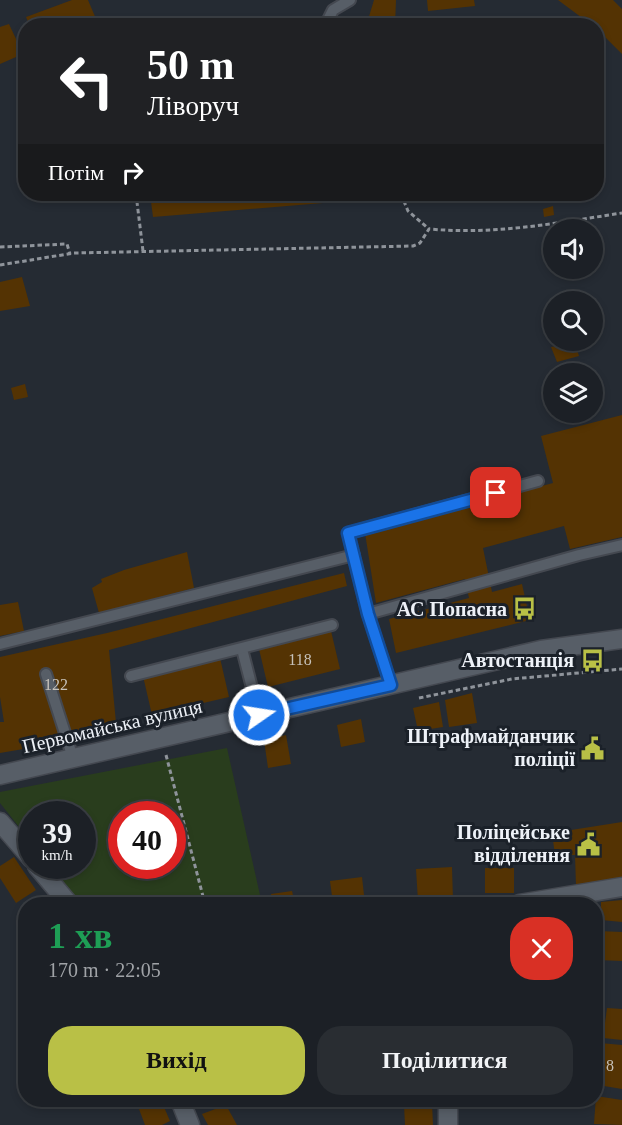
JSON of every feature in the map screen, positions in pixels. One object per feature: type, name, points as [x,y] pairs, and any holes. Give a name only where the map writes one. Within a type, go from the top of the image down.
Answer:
[{"type":"street","name":"Первомайська вулиця","points":[[0,775],[541,650],[622,639]]},
{"type":"street","points":[[0,822],[18,843]]},
{"type":"street","points":[[48,879],[63,897]]},
{"type":"street","points":[[561,897],[622,887]]},
{"type":"street","points":[[183,1107],[190,1125]]},
{"type":"street","points":[[448,1107],[448,1125]]},
{"type":"lane","points":[[330,18],[333,10],[350,0]]},
{"type":"lane","points":[[391,685],[368,614],[348,533],[538,481]]},
{"type":"lane","points":[[368,614],[622,545]]},
{"type":"lane","points":[[0,644],[354,555]]},
{"type":"lane","points":[[131,676],[332,625]]},
{"type":"lane","points":[[242,649],[259,715]]},
{"type":"lane","points":[[45,674],[73,758]]},
{"type":"path","points":[[137,201],[143,251]]},
{"type":"path","points":[[404,201],[408,211],[429,229],[465,232],[531,227],[622,213]]},
{"type":"path","points":[[0,265],[70,254],[413,246],[420,243],[429,229]]},
{"type":"path","points":[[0,247],[67,244],[70,254]]},
{"type":"path","points":[[165,751],[203,897]]},
{"type":"green space","points":[[227,748],[260,897],[75,897],[61,879],[96,879],[96,801],[18,801],[18,826],[0,803],[0,792]]},
{"type":"building","points":[[72,0],[88,0],[96,18],[26,18]]},
{"type":"building","points":[[374,0],[396,0],[395,18],[369,18]]},
{"type":"building","points":[[427,0],[474,0],[475,6],[428,11]]},
{"type":"building","points":[[558,0],[613,0],[622,9],[622,54],[604,36],[604,18],[582,18]]},
{"type":"building","points":[[9,24],[18,43],[18,56],[0,64],[0,27]]},
{"type":"building","points":[[151,201],[347,201],[153,217]]},
{"type":"building","points":[[553,206],[554,215],[544,217],[543,209]]},
{"type":"building","points":[[22,277],[30,306],[0,311],[0,282]]},
{"type":"building","points":[[553,351],[577,351],[579,356],[557,362]]},
{"type":"building","points":[[25,384],[28,397],[14,400],[11,388]]},
{"type":"building","points":[[622,415],[622,537],[570,549],[564,526],[483,548],[492,592],[522,584],[530,620],[396,653],[389,619],[469,598],[465,579],[376,603],[365,533],[553,483],[541,436],[591,423],[603,423],[603,420]]},
{"type":"building","points":[[187,552],[194,588],[99,613],[92,588],[102,582],[101,579]]},
{"type":"building","points":[[344,573],[347,586],[109,650],[117,733],[0,753],[0,722],[4,722],[0,697],[0,657],[107,633]]},
{"type":"building","points":[[18,602],[24,631],[0,636],[0,605]]},
{"type":"building","points":[[331,631],[340,669],[268,687],[259,649]]},
{"type":"building","points":[[220,658],[229,697],[152,715],[143,676]]},
{"type":"building","points":[[472,693],[477,723],[449,727],[445,700]]},
{"type":"building","points":[[439,702],[443,727],[418,731],[413,708]]},
{"type":"building","points":[[361,719],[365,742],[341,747],[337,725]]},
{"type":"building","points":[[286,735],[291,764],[268,768],[264,740]]},
{"type":"building","name":"Поліцейське відділення","points":[[622,822],[622,879],[576,886],[575,855],[555,855],[552,833]]},
{"type":"building","points":[[14,857],[18,863],[18,879],[29,879],[36,890],[25,897],[18,897],[16,903],[0,878],[0,866]]},
{"type":"building","points":[[452,867],[453,897],[418,897],[416,869]]},
{"type":"building","points":[[485,868],[514,868],[514,893],[485,893]]},
{"type":"building","points":[[362,877],[364,897],[332,897],[330,881]]},
{"type":"building","points":[[292,891],[293,897],[271,897],[271,894]]},
{"type":"building","points":[[622,900],[622,922],[603,920],[603,902]]},
{"type":"building","points":[[603,931],[622,932],[622,961],[603,960]]},
{"type":"building","points":[[607,1008],[622,1009],[622,1040],[603,1038]]},
{"type":"building","points":[[603,1043],[622,1045],[622,1089],[603,1086]]},
{"type":"building","points":[[603,1097],[622,1100],[622,1125],[594,1124],[595,1107],[603,1107]]},
{"type":"building","points":[[164,1107],[170,1121],[162,1125],[145,1125],[139,1109]]},
{"type":"building","points":[[227,1107],[237,1125],[208,1125],[202,1114]]},
{"type":"building","points":[[404,1107],[432,1107],[433,1125],[405,1125]]},
{"type":"place","name":"АС Попасна","points":[[525,609]]},
{"type":"place","name":"Автостанція","points":[[592,660]]},
{"type":"place","name":"Штрафмайданчик поліції","points":[[593,748]]},
{"type":"place","name":"Поліцейське відділення","points":[[588,844]]},
{"type":"route","points":[[259,715],[391,685],[368,614],[348,533],[496,493]]}]
